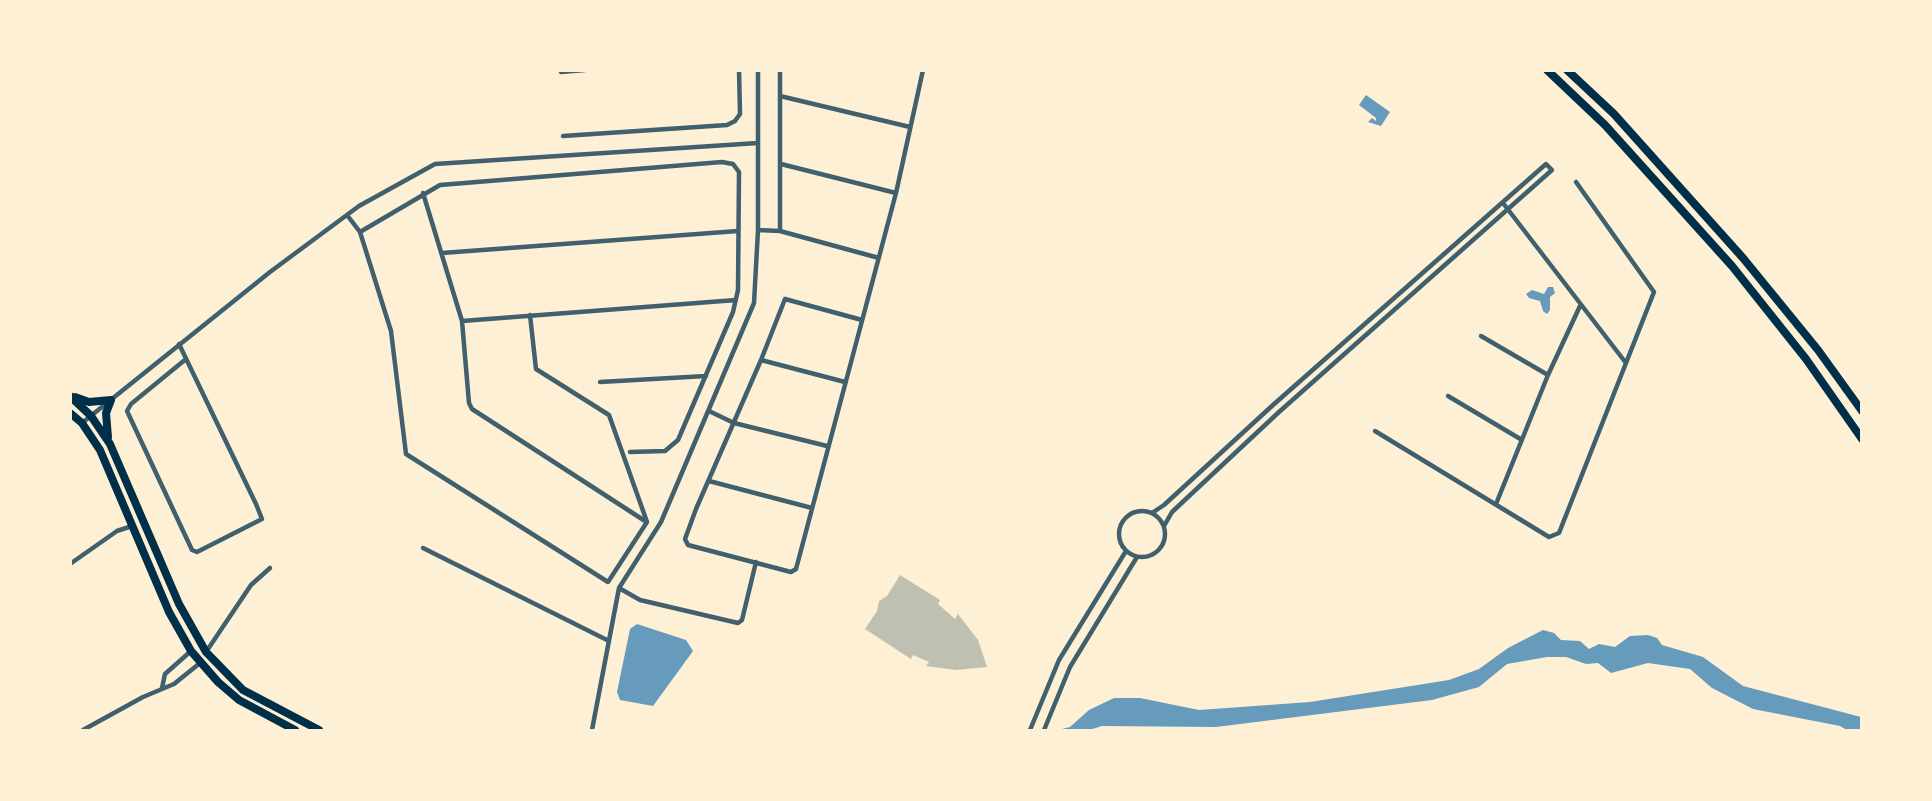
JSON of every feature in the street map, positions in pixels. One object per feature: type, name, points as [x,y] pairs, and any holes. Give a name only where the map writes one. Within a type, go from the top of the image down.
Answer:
[{"type":"highway","points":[[1547,70],[1605,125],[1732,266],[1806,359],[1862,439]]},
{"type":"highway","points":[[1567,70],[1614,114],[1743,258],[1818,350],[1862,411]]},
{"type":"main road","points":[[70,395],[89,402],[111,400],[105,426],[110,444],[179,603],[206,652],[243,690],[319,730]]},
{"type":"main road","points":[[70,395],[91,416],[110,444]]},
{"type":"main road","points":[[70,413],[82,423],[100,450],[169,612],[191,651],[200,663],[239,700],[290,729]]},
{"type":"street","points":[[561,72],[585,70]]},
{"type":"street","points":[[563,136],[727,125],[735,121],[740,114],[739,70]]},
{"type":"street","points":[[592,730],[619,588],[661,522],[754,303],[758,230],[758,70]]},
{"type":"street","points":[[780,70],[780,231]]},
{"type":"street","points":[[862,320],[785,299],[685,539],[688,545],[791,572],[796,569],[896,193],[909,127],[924,70]]},
{"type":"street","points":[[780,96],[909,127]]},
{"type":"street","points":[[82,423],[179,344],[347,215],[421,169],[447,162],[758,143]]},
{"type":"street","points":[[360,232],[440,185],[728,162],[739,172],[736,300],[706,376],[673,447],[665,451],[630,452]]},
{"type":"street","points":[[781,164],[896,193]]},
{"type":"street","points":[[1152,513],[1164,505],[1282,397],[1546,164],[1552,170],[1279,412],[1172,513],[1164,526],[1165,539],[1158,551],[1152,555],[1137,556],[1126,551],[1120,540],[1122,522],[1138,511],[1152,513],[1164,526]]},
{"type":"street","points":[[1375,432],[1549,537],[1559,533],[1654,292],[1576,182]]},
{"type":"street","points":[[423,193],[462,321],[469,403],[472,409],[647,522]]},
{"type":"street","points":[[1503,203],[1626,363]]},
{"type":"street","points":[[347,215],[360,232],[391,331],[406,454],[608,582],[647,522]]},
{"type":"street","points":[[758,230],[780,231],[879,258]]},
{"type":"street","points":[[442,253],[738,231]]},
{"type":"street","points":[[462,321],[736,300]]},
{"type":"street","points":[[1496,504],[1548,375],[1580,306]]},
{"type":"street","points":[[530,315],[536,369],[609,415],[647,522]]},
{"type":"street","points":[[1481,336],[1548,375]]},
{"type":"street","points":[[179,344],[262,519],[194,552],[127,411],[131,404],[186,359]]},
{"type":"street","points":[[761,360],[844,382]]},
{"type":"street","points":[[600,382],[706,376]]},
{"type":"street","points":[[1448,396],[1522,440]]},
{"type":"street","points":[[709,411],[734,423],[827,446]]},
{"type":"street","points":[[709,481],[812,508]]},
{"type":"street","points":[[70,564],[117,531],[132,526]]},
{"type":"street","points":[[423,548],[609,641]]},
{"type":"street","points":[[1030,730],[1059,660],[1126,551]]},
{"type":"street","points":[[1045,730],[1070,667],[1137,556]]},
{"type":"street","points":[[619,588],[632,598],[733,624],[742,620],[756,562]]},
{"type":"street","points":[[206,652],[251,585],[270,568]]},
{"type":"street","points":[[162,688],[165,674],[191,651]]},
{"type":"street","points":[[83,730],[162,688],[174,684],[200,663]]},
{"type":"water","points":[[1366,95],[1390,112],[1381,126],[1368,122],[1372,118],[1376,121],[1376,118],[1359,105]]},
{"type":"water","points":[[1548,287],[1553,287],[1555,293],[1550,297],[1550,310],[1547,314],[1543,311],[1540,301],[1529,298],[1526,294],[1532,290],[1544,294]]},
{"type":"water","points":[[637,624],[686,640],[693,651],[653,706],[620,700],[617,692],[630,629]]},
{"type":"water","points":[[1543,630],[1554,633],[1561,640],[1580,641],[1589,649],[1599,644],[1615,647],[1630,636],[1648,635],[1657,638],[1662,645],[1703,657],[1743,686],[1861,717],[1861,730],[1847,730],[1840,726],[1753,709],[1712,688],[1690,669],[1648,663],[1611,673],[1598,663],[1586,664],[1566,657],[1547,657],[1507,664],[1479,687],[1432,700],[1216,727],[1102,726],[1089,730],[1058,730],[1070,727],[1089,710],[1114,698],[1140,698],[1199,710],[1310,702],[1449,680],[1479,669],[1508,648]]},
{"type":"building","points":[[900,575],[940,600],[938,604],[955,619],[958,614],[978,640],[987,667],[956,670],[926,666],[929,662],[913,655],[911,659],[865,629],[877,611],[879,601],[887,596]]}]
